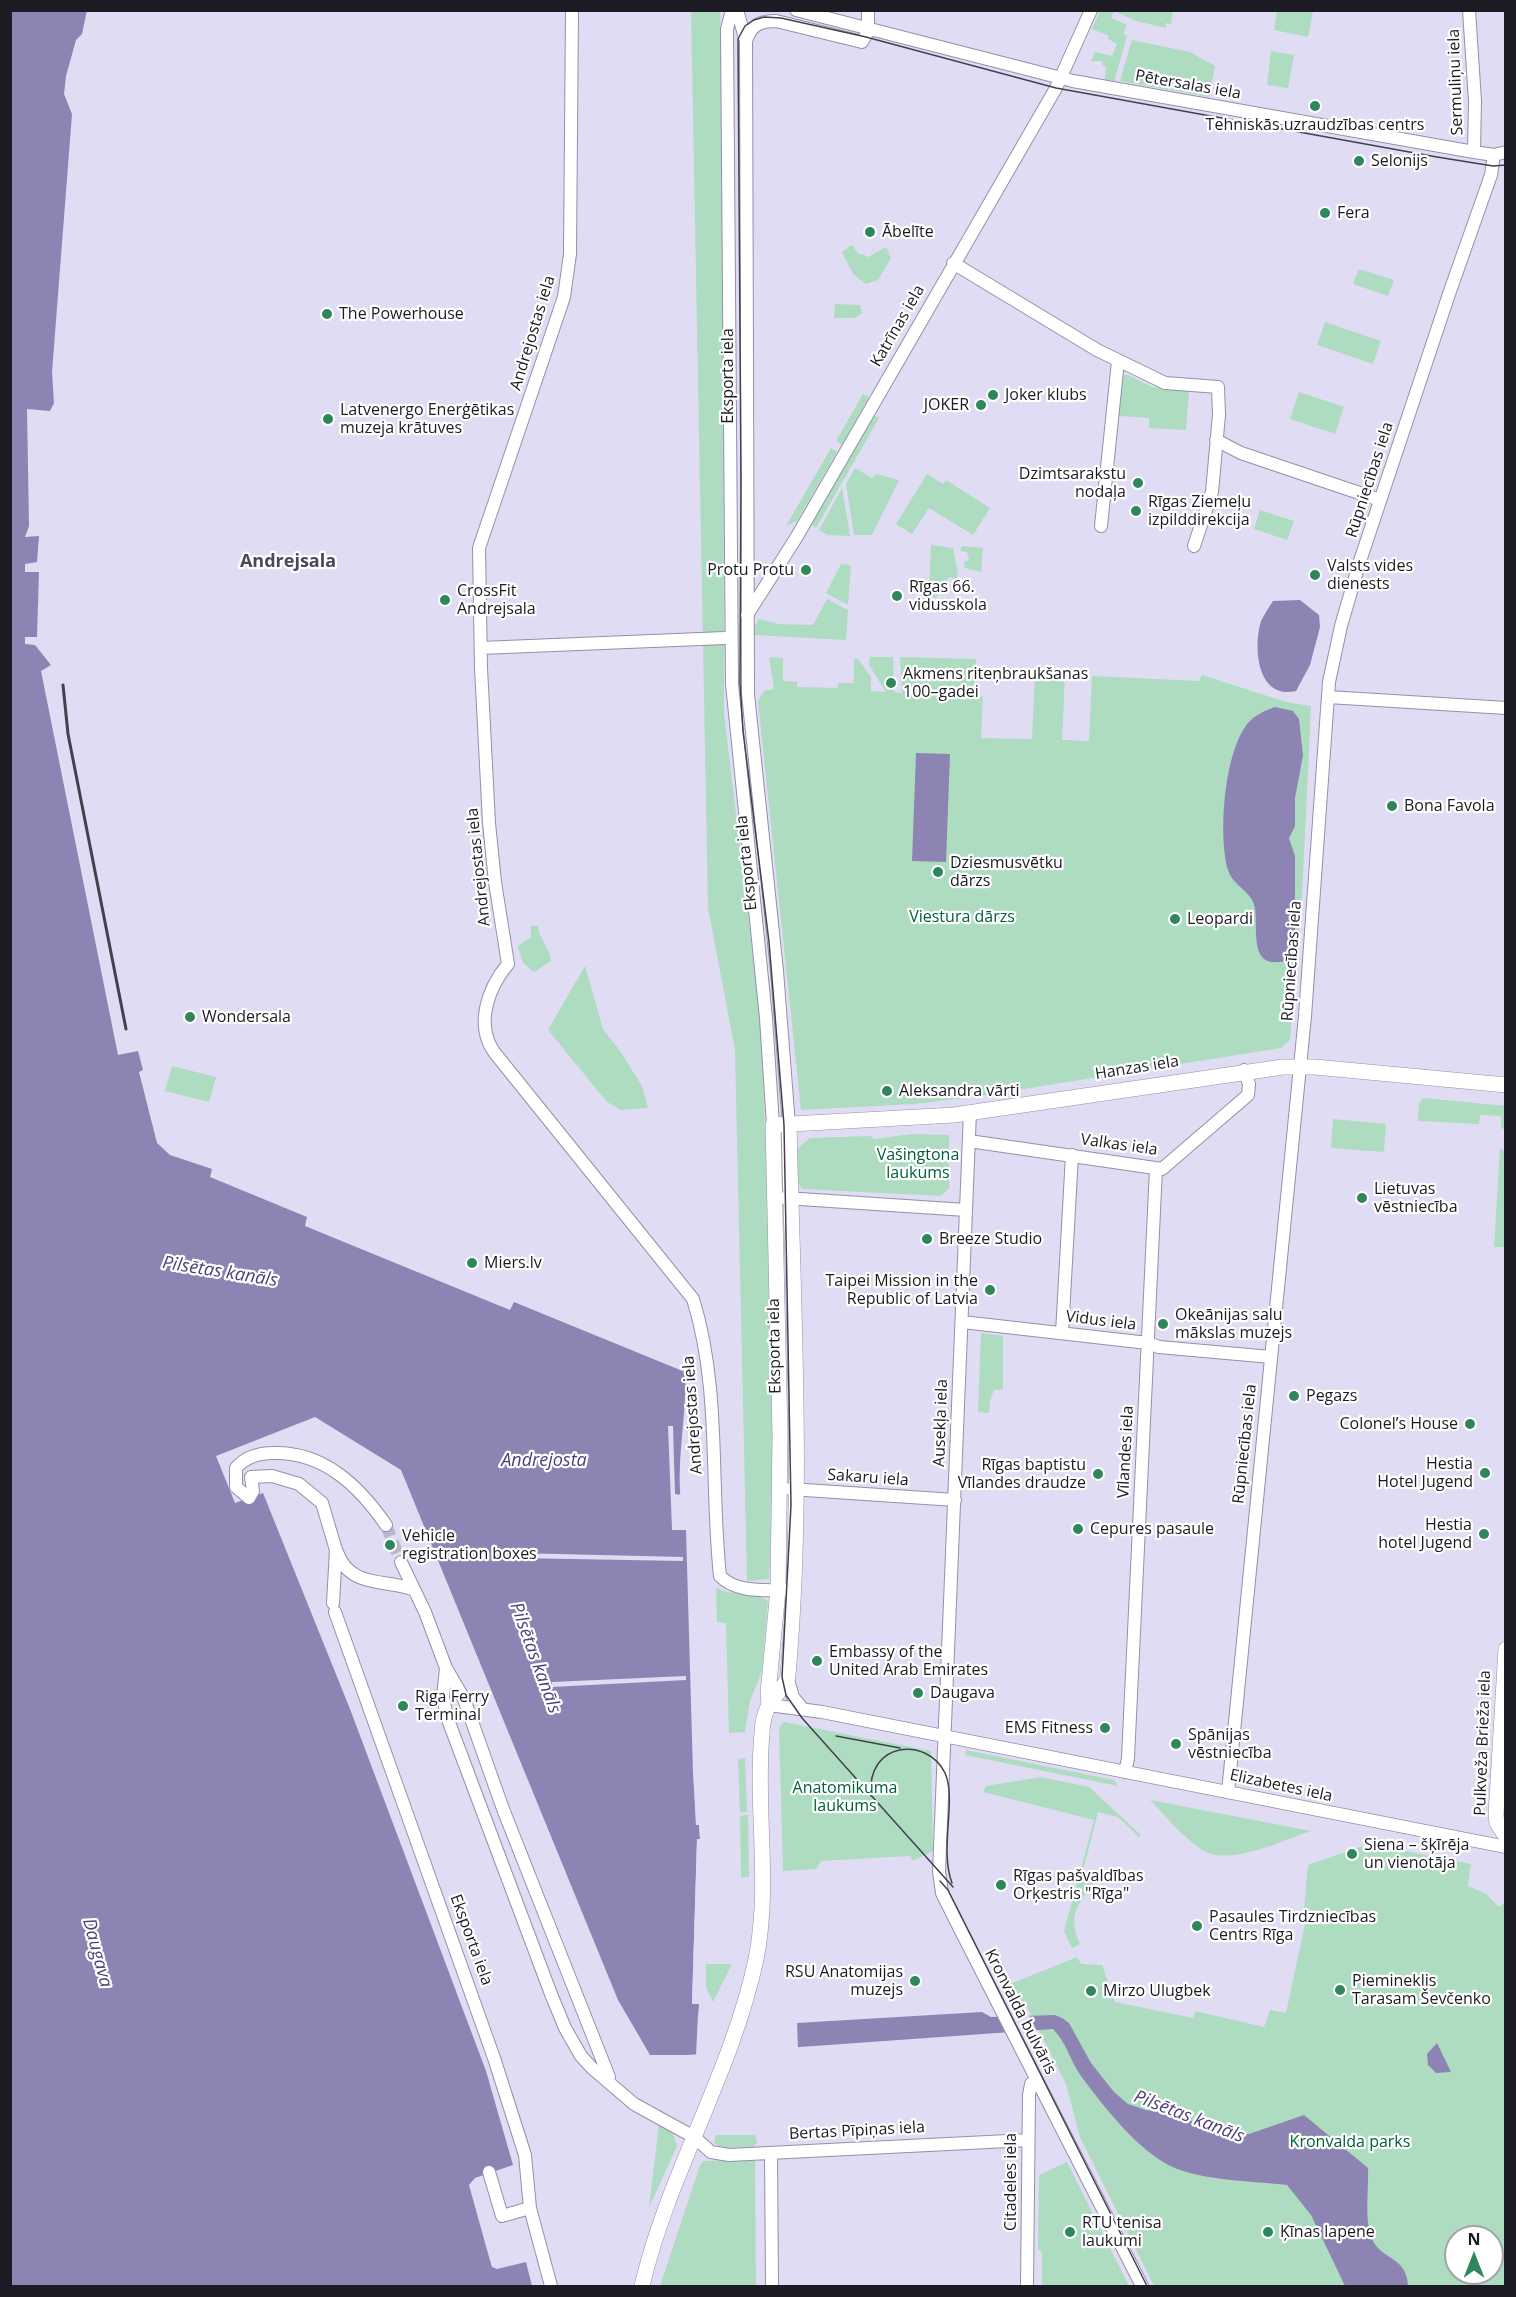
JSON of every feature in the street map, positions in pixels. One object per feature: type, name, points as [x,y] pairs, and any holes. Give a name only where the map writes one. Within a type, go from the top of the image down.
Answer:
[{"type":"main road","name":"Hanzas iela","points":[[781,1125],[969,1112],[1244,1070],[1300,1066],[1506,1085]]},
{"type":"main road","name":"Eksporta iela","points":[[642,2286],[664,2210],[740,2013],[762,1927],[764,1866],[761,1734],[769,1705],[768,1693],[786,1590],[796,1489],[781,1125]]},
{"type":"main road","name":"Eksporta iela","points":[[769,1705],[788,1680],[780,1489],[783,1198]]},
{"type":"main road","name":"Pulkveža Brieža iela","points":[[1506,1649],[1496,1815],[1497,1823],[1506,1837]]},
{"type":"street","name":"Andrejostas iela","points":[[572,10],[570,254],[567,282],[534,388],[478,548],[489,823],[495,882],[508,964],[490,994],[485,1016],[488,1043],[693,1299],[700,1322],[712,1395],[720,1576],[734,1586],[786,1590]]},
{"type":"street","name":"Eksporta iela","points":[[734,10],[746,41],[746,615],[751,725],[777,971],[781,1125]]},
{"type":"street","name":"Eksporta iela","points":[[734,10],[728,29],[731,622],[734,722],[766,1018],[781,1125]]},
{"type":"street","name":"Pētersalas iela","points":[[796,10],[1061,78],[1474,152],[1500,153]]},
{"type":"street","points":[[746,41],[752,28],[762,21],[776,21],[862,42],[868,28],[868,10]]},
{"type":"street","name":"Katrīnas iela","points":[[746,615],[796,538],[1061,78],[1091,10]]},
{"type":"street","name":"Sermuliņu iela","points":[[1469,10],[1475,101],[1474,152]]},
{"type":"street","name":"Rūpniecības iela","points":[[1228,1792],[1300,1066],[1328,697],[1341,626],[1380,501],[1500,153]]},
{"type":"street","points":[[953,263],[1118,361],[1165,383],[1218,387],[1212,492],[1194,546]]},
{"type":"street","points":[[1101,526],[1118,361]]},
{"type":"street","points":[[1216,440],[1241,453],[1380,501]]},
{"type":"street","points":[[731,590],[762,590]]},
{"type":"street","points":[[731,622],[740,622],[746,615]]},
{"type":"street","points":[[481,648],[725,638]]},
{"type":"street","points":[[1328,697],[1506,708]]},
{"type":"street","name":"Valkas iela","points":[[969,1141],[1156,1169],[1169,1165],[1248,1095],[1249,1084],[1244,1070]]},
{"type":"street","name":"Ausekļa iela","points":[[944,1736],[969,1112]]},
{"type":"street","points":[[1062,1333],[1072,1155]]},
{"type":"street","name":"Vīlandes iela","points":[[1125,1772],[1128,1758],[1156,1169]]},
{"type":"street","points":[[783,1198],[966,1210]]},
{"type":"street","name":"Vidus iela","points":[[962,1322],[1148,1343],[1159,1347],[1271,1357]]},
{"type":"street","points":[[386,1525],[361,1494],[340,1474],[320,1461],[283,1452],[259,1454],[242,1461],[236,1467],[236,1487],[249,1498],[253,1491],[251,1482],[253,1475],[285,1479],[312,1492],[322,1503],[335,1545],[347,1569],[357,1578],[372,1583],[400,1585],[412,1589]]},
{"type":"street","name":"Sakaru iela","points":[[780,1489],[955,1500]]},
{"type":"street","name":"Eksporta iela","points":[[335,1545],[334,1607],[494,2058],[525,2155],[530,2208],[550,2286]]},
{"type":"street","points":[[401,1562],[425,1612],[446,1668],[464,1699],[503,1809],[587,2027],[604,2070],[613,2084]]},
{"type":"street","points":[[446,1668],[443,1697],[447,1718],[551,1994],[565,2028],[581,2056],[613,2084]]},
{"type":"street","points":[[788,1680],[793,1697],[802,1708]]},
{"type":"street","name":"Elizabetes iela","points":[[769,1705],[802,1708],[1506,1847]]},
{"type":"street","name":"Kronvalda bulvāris","points":[[944,1736],[938,1857],[942,1893],[1142,2286]]},
{"type":"street","name":"Citadeles iela","points":[[1027,2286],[1029,2090],[1036,2080]]},
{"type":"street","name":"Bertas Pīpiņas iela","points":[[613,2084],[634,2104],[694,2137],[711,2152],[729,2155],[1028,2140]]},
{"type":"street","points":[[771,2153],[772,2286]]},
{"type":"street","points":[[489,2172],[502,2216],[530,2208]]},
{"type":"green space","points":[[1100,10],[1173,11],[1171,24],[1166,23],[1166,28],[1136,21],[1114,11],[1111,18],[1127,25],[1123,34],[1127,36],[1114,82],[1105,80],[1106,67],[1103,66],[1102,61],[1091,61],[1095,52],[1112,56],[1117,44],[1108,39],[1109,36],[1092,29]]},
{"type":"green space","points":[[691,11],[720,11],[723,118],[724,714],[761,1023],[776,1427],[769,1579],[747,1581],[735,1050],[708,908]]},
{"type":"green space","points":[[1277,11],[1313,11],[1308,37],[1274,30]]},
{"type":"green space","points":[[1132,40],[1190,52],[1215,66],[1209,97],[1120,81]]},
{"type":"green space","points":[[1271,51],[1294,55],[1288,88],[1267,85]]},
{"type":"green space","points":[[852,245],[858,253],[868,257],[886,247],[891,258],[878,280],[866,284],[853,274],[842,252]]},
{"type":"green space","points":[[1359,269],[1394,280],[1388,296],[1353,284]]},
{"type":"green space","points":[[835,304],[860,305],[862,313],[855,318],[834,318]]},
{"type":"green space","points":[[1325,322],[1381,341],[1373,364],[1317,345]]},
{"type":"green space","points":[[1122,375],[1128,375],[1152,387],[1189,391],[1186,430],[1149,428],[1149,418],[1119,416]]},
{"type":"green space","points":[[1299,392],[1344,407],[1335,434],[1290,419]]},
{"type":"green space","points":[[863,394],[869,397],[842,445],[836,441]]},
{"type":"green space","points":[[872,414],[879,418],[816,528],[809,524]]},
{"type":"green space","points":[[831,448],[837,452],[797,521],[786,526]]},
{"type":"green space","points":[[855,468],[872,478],[876,474],[899,480],[872,535],[854,535],[846,484]]},
{"type":"green space","points":[[927,474],[943,484],[946,480],[990,508],[973,535],[929,508],[912,534],[896,524]]},
{"type":"green space","points":[[842,488],[850,536],[828,535],[819,530]]},
{"type":"green space","points":[[1260,510],[1294,521],[1287,540],[1254,529]]},
{"type":"green space","points":[[931,545],[953,548],[958,574],[956,579],[949,577],[936,598],[929,596]]},
{"type":"green space","points":[[962,546],[983,548],[981,572],[965,568],[964,562],[969,560],[967,552],[960,551]]},
{"type":"green space","points":[[841,564],[851,565],[848,605],[826,593]]},
{"type":"green space","points":[[827,599],[848,610],[846,640],[754,635],[753,629],[759,619],[778,624],[813,625]]},
{"type":"green space","name":"Viestura dārzs","points":[[769,657],[783,658],[783,681],[797,682],[797,687],[838,688],[838,683],[854,683],[854,659],[858,659],[871,677],[871,691],[886,692],[869,665],[870,657],[893,657],[894,692],[902,693],[900,657],[976,659],[974,696],[983,697],[981,738],[1032,739],[1035,673],[1065,674],[1062,740],[1089,741],[1092,676],[1199,681],[1202,675],[1286,702],[1311,706],[1302,897],[1290,1040],[1281,1048],[973,1097],[914,1104],[801,1110],[758,701],[764,691],[774,689]]},
{"type":"green space","points":[[531,926],[538,926],[551,961],[534,972],[523,963],[518,946],[531,937]]},
{"type":"green space","points":[[585,966],[603,1029],[642,1086],[648,1108],[621,1110],[607,1102],[548,1030]]},
{"type":"green space","points":[[172,1066],[216,1077],[209,1102],[165,1091]]},
{"type":"green space","points":[[1424,1098],[1505,1106],[1505,1128],[1501,1129],[1501,1116],[1480,1115],[1479,1124],[1418,1121],[1419,1103]]},
{"type":"green space","points":[[1333,1119],[1386,1124],[1384,1152],[1331,1148]]},
{"type":"green space","name":"Vašingtona laukums","points":[[912,1134],[949,1135],[949,1188],[941,1196],[802,1189],[797,1181],[797,1149],[810,1138],[870,1136],[874,1139]]},
{"type":"green space","points":[[1500,1148],[1505,1152],[1505,1247],[1494,1247]]},
{"type":"green space","points":[[981,1333],[1003,1336],[1003,1389],[994,1390],[989,1413],[978,1412]]},
{"type":"green space","points":[[716,1588],[757,1596],[768,1601],[762,1671],[750,1701],[745,1732],[729,1733],[726,1623],[717,1622]]},
{"type":"green space","name":"Anatomikuma laukums","points":[[784,1722],[931,1751],[933,1851],[913,1861],[910,1856],[821,1861],[816,1869],[783,1871],[779,1727]]},
{"type":"green space","points":[[966,1750],[1114,1780],[1118,1786],[965,1755]]},
{"type":"green space","points":[[745,1758],[747,1812],[740,1812],[738,1759]]},
{"type":"green space","points":[[1041,1777],[1089,1787],[1141,1835],[1139,1837],[1118,1817],[1098,1812],[1081,1879],[1094,1884],[1078,1905],[1074,1919],[1080,1944],[1072,1948],[1064,1931],[1094,1820],[983,1792],[986,1786]]},
{"type":"green space","points":[[1150,1800],[1311,1831],[1242,1854],[1215,1855],[1204,1851],[1190,1840]]},
{"type":"green space","points":[[748,1815],[749,1877],[741,1877],[740,1817]]},
{"type":"green space","name":"Kronvalda parks","points":[[1369,1844],[1471,1864],[1468,1886],[1486,1894],[1499,1907],[1505,1902],[1505,2286],[1154,2286],[1080,2137],[1066,2084],[1025,2003],[1019,2001],[1010,1984],[1077,1957],[1081,1964],[1102,1965],[1115,2002],[1193,2018],[1195,2011],[1264,2027],[1270,2010],[1286,2013],[1308,1910],[1304,1909],[1308,1865]]},
{"type":"green space","points":[[706,1964],[732,1964],[713,2002],[706,1987]]},
{"type":"green space","points":[[659,2124],[672,2131],[677,2146],[649,2208]]},
{"type":"green space","points":[[716,2135],[755,2135],[757,2142],[754,2147],[722,2148],[714,2143]]},
{"type":"green space","points":[[755,2159],[756,2286],[660,2286],[700,2165],[704,2161]]},
{"type":"green space","name":"RTU tenisa laukumi","points":[[1067,2162],[1129,2286],[1042,2286],[1042,2252],[1038,2249],[1039,2175]]},
{"type":"water","points":[[87,10],[82,34],[76,40],[66,76],[64,94],[72,114],[52,372],[54,403],[50,411],[27,409],[29,526],[25,537],[39,536],[37,562],[25,564],[25,572],[39,572],[37,637],[25,637],[25,644],[35,645],[51,665],[41,671],[118,1055],[138,1051],[143,1070],[139,1072],[157,1143],[170,1155],[212,1169],[210,1177],[307,1217],[305,1226],[510,1310],[514,1302],[685,1372],[680,1495],[689,1533],[696,1825],[699,1825],[700,1839],[697,1840],[692,2004],[699,2004],[698,2019],[797,2023],[982,2012],[991,2017],[1055,2015],[1069,2023],[1091,2063],[1114,2092],[1128,2104],[1180,2116],[1218,2132],[1234,2134],[1249,2134],[1304,2115],[1368,2168],[1367,2213],[1372,2239],[1381,2251],[1399,2263],[1407,2276],[1408,2286],[1345,2286],[1311,2215],[1287,2185],[1190,2173],[1163,2162],[1136,2141],[1100,2102],[1077,2070],[1062,2040],[1053,2029],[688,2055],[650,2055],[618,2000],[401,1470],[315,1417],[216,1456],[235,1503],[263,1493],[350,1709],[486,2071],[513,2165],[475,2178],[469,2185],[492,2267],[497,2269],[526,2262],[532,2286],[11,2286],[10,11]]},
{"type":"water","points":[[1300,600],[1319,615],[1320,627],[1310,665],[1296,691],[1283,692],[1273,688],[1261,669],[1258,644],[1261,621],[1273,601]]},
{"type":"water","points":[[1275,707],[1293,711],[1299,719],[1303,755],[1295,798],[1295,826],[1289,838],[1295,856],[1295,957],[1281,962],[1268,961],[1258,949],[1253,902],[1230,875],[1225,855],[1224,836],[1225,794],[1233,753],[1248,723],[1264,711]]},
{"type":"water","points":[[916,753],[950,754],[946,862],[912,861]]},
{"type":"water","points":[[1437,2043],[1451,2072],[1436,2073],[1428,2065],[1427,2054]]},
{"type":"pier","points":[[668,1426],[673,1426],[675,1494],[684,1495],[684,1514],[692,1532],[699,1822],[702,1824],[703,1839],[699,1842],[697,2004],[692,2004],[697,1839],[700,1839],[699,1825],[696,1825],[693,1773],[686,1530],[672,1530]]},
{"type":"pier","points":[[515,1553],[683,1557],[683,1561],[515,1558]]},
{"type":"pier","points":[[686,1676],[686,1680],[552,1687],[552,1682]]},
{"type":"pier","points":[[1028,2013],[1037,2032],[1006,2034],[996,2014]]},
{"type":"pier","points":[[698,2014],[797,2020],[798,2049],[696,2055]]},
{"type":"tunnel","points":[[386,1525],[401,1562]]},
{"type":"tram line","points":[[953,1887],[802,1718],[786,1695],[782,1677],[791,1505],[784,1125],[769,942],[743,731],[740,683],[738,39],[745,26],[754,20],[764,17],[781,18],[866,37],[1056,88],[1437,157],[1493,166],[1506,165]]},
{"type":"tram line","points":[[836,1736],[900,1748]]},
{"type":"tram line","points":[[871,1796],[872,1777],[878,1764],[888,1755],[900,1750],[913,1750],[937,1761],[945,1773],[948,1784],[947,1855],[952,1883]]},
{"type":"tram line","points":[[940,1881],[948,1890],[1147,2286]]},
{"type":"railway","points":[[63,685],[68,734],[126,1029]]},
{"type":"place","name":"Tehniskās uzraudzības centrs","points":[[1315,106]]},
{"type":"place","name":"Selonijs","points":[[1359,161]]},
{"type":"place","name":"Fera","points":[[1325,213]]},
{"type":"place","name":"Ābelīte","points":[[870,232]]},
{"type":"place","name":"The Powerhouse","points":[[327,314]]},
{"type":"place","name":"Joker klubs","points":[[993,395]]},
{"type":"place","name":"JOKER","points":[[981,405]]},
{"type":"place","name":"Latvenergo Enerģētikas muzeja krātuves","points":[[328,419]]},
{"type":"place","name":"Dzimtsarakstu nodaļa","points":[[1138,483]]},
{"type":"place","name":"Rīgas Ziemeļu izpilddirekcija","points":[[1136,511]]},
{"type":"place","name":"Protu Protu","points":[[806,570]]},
{"type":"place","name":"Valsts vides dienests","points":[[1315,575]]},
{"type":"place","name":"Rīgas 66. vidusskola","points":[[897,596]]},
{"type":"place","name":"CrossFit Andrejsala","points":[[445,600]]},
{"type":"place","name":"Akmens riteņbraukšanas 100–gadei","points":[[891,683]]},
{"type":"place","name":"Bona Favola","points":[[1392,806]]},
{"type":"place","name":"Dziesmusvētku dārzs","points":[[938,872]]},
{"type":"place","name":"Leopardi","points":[[1175,919]]},
{"type":"place","name":"Wondersala","points":[[190,1017]]},
{"type":"place","name":"Aleksandra vārti","points":[[887,1091]]},
{"type":"place","name":"Lietuvas vēstniecība","points":[[1362,1198]]},
{"type":"place","name":"Breeze Studio","points":[[927,1239]]},
{"type":"place","name":"Miers.lv","points":[[472,1263]]},
{"type":"place","name":"Taipei Mission in the Republic of Latvia","points":[[990,1290]]},
{"type":"place","name":"Okeānijas salu mākslas muzejs","points":[[1163,1324]]},
{"type":"place","name":"Pegazs","points":[[1294,1396]]},
{"type":"place","name":"Colonel’s House","points":[[1470,1424]]},
{"type":"place","name":"Hestia Hotel Jugend","points":[[1485,1473]]},
{"type":"place","name":"Rīgas baptistu Vīlandes draudze","points":[[1098,1474]]},
{"type":"place","name":"Cepures pasaule","points":[[1078,1529]]},
{"type":"place","name":"Hestia hotel Jugend","points":[[1484,1534]]},
{"type":"place","name":"Vehicle registration boxes","points":[[390,1545]]},
{"type":"place","name":"Embassy of the United Arab Emirates","points":[[817,1661]]},
{"type":"place","name":"Daugava","points":[[918,1693]]},
{"type":"place","name":"Riga Ferry Terminal","points":[[403,1706]]},
{"type":"place","name":"EMS Fitness","points":[[1105,1728]]},
{"type":"place","name":"Spānijas vēstniecība","points":[[1176,1744]]},
{"type":"place","name":"Siena – šķīrēja un vienotāja","points":[[1352,1854]]},
{"type":"place","name":"Rīgas pašvaldības Orķestris \"Rīga\"","points":[[1001,1885]]},
{"type":"place","name":"Pasaules Tirdzniecības Centrs Rīga","points":[[1197,1926]]},
{"type":"place","name":"RSU Anatomijas muzejs","points":[[915,1981]]},
{"type":"place","name":"Piemineklis Tarasam Ševčenko","points":[[1340,1990]]},
{"type":"place","name":"Mirzo Ulugbek","points":[[1091,1991]]},
{"type":"place","name":"RTU tenisa laukumi","points":[[1070,2232]]},
{"type":"place","name":"Ķīnas lapene","points":[[1268,2232]]},
{"type":"district","name":"Andrejsala","points":[[288,562]]},
{"type":"water label","name":"Pilsētas kanāls","points":[[220,1272]]},
{"type":"water label","name":"Andrejosta","points":[[544,1461]]},
{"type":"water label","name":"Pilsētas kanāls","points":[[535,1658]]},
{"type":"water label","name":"Pilsētas kanāls","points":[[1189,2117]]}]
